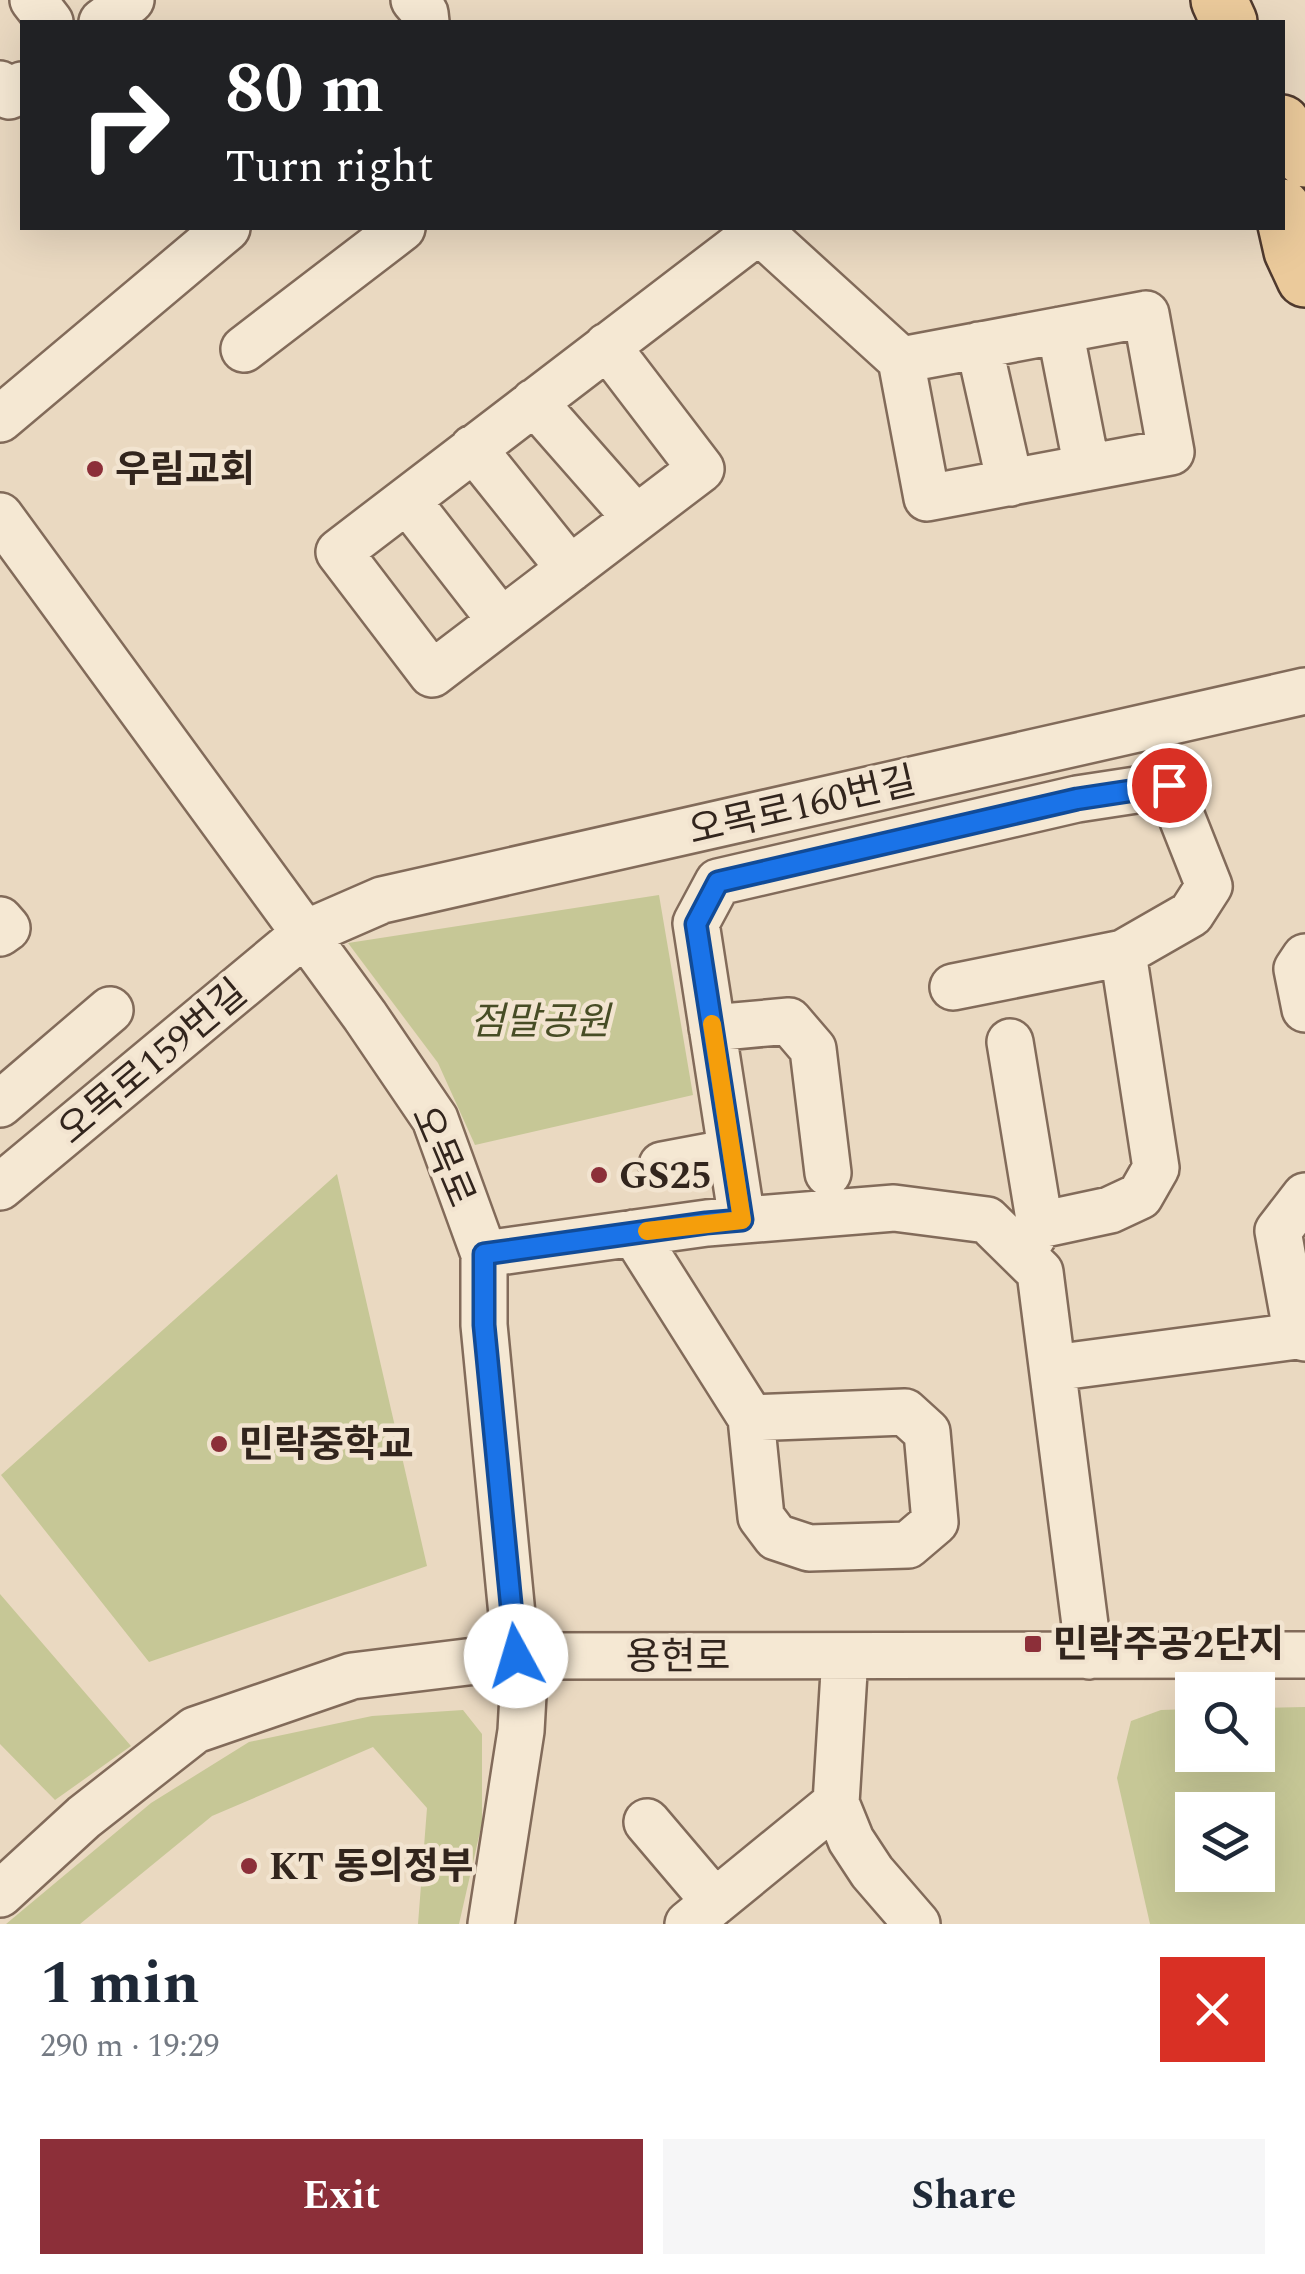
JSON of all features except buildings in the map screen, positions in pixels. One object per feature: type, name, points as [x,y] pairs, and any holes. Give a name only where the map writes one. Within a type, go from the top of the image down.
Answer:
[{"type":"main road","points":[[1285,128],[1305,159]]},
{"type":"main road","points":[[1285,219],[1292,250],[1305,279]]},
{"type":"street","points":[[32,0],[48,20]]},
{"type":"street","points":[[105,20],[132,0]]},
{"type":"street","points":[[0,84],[9,96],[20,87]]},
{"type":"street","points":[[0,419],[225,230]]},
{"type":"street","points":[[244,350],[399,230]]},
{"type":"street","points":[[608,346],[701,469],[432,674],[339,552],[757,230]]},
{"type":"street","points":[[759,230],[901,360],[926,498],[1171,452],[1146,314],[901,360]]},
{"type":"street","points":[[1060,330],[1088,468]]},
{"type":"street","points":[[979,345],[1010,482]]},
{"type":"street","points":[[534,402],[636,518]]},
{"type":"street","points":[[473,448],[570,569]]},
{"type":"street","points":[[407,500],[502,621]]},
{"type":"street","name":"오목로","points":[[0,516],[366,1016],[436,1119],[484,1254],[484,1325],[523,1695],[521,1731],[491,1924]]},
{"type":"street","name":"오목로160번길","points":[[304,934],[382,900],[1305,690]]},
{"type":"street","points":[[742,1220],[696,924],[718,882],[1077,799],[1169,785],[1209,886],[1191,914],[1123,953],[953,987]]},
{"type":"street","points":[[0,920],[7,928],[0,933]]},
{"type":"street","name":"오목로159번길","points":[[0,1187],[304,934]]},
{"type":"street","points":[[484,1254],[742,1220],[894,1208],[987,1220],[1031,1239],[1140,1196],[1156,1168],[1123,953]]},
{"type":"street","points":[[1305,956],[1298,969],[1305,1009]]},
{"type":"street","points":[[0,1104],[110,1010]]},
{"type":"street","points":[[712,1028],[789,1022],[813,1050],[828,1173]]},
{"type":"street","points":[[1010,1042],[1031,1239],[1040,1272],[1089,1656]]},
{"type":"street","points":[[662,1165],[731,1152]]},
{"type":"street","points":[[1053,1368],[1301,1337],[1278,1231],[1305,1196]]},
{"type":"street","points":[[634,1233],[751,1418],[761,1517],[776,1536],[809,1548],[908,1545],[935,1522],[927,1432],[905,1412],[751,1418]]},
{"type":"street","name":"용현로","points":[[0,1894],[84,1817],[194,1730],[352,1676],[516,1656],[1305,1656]]},
{"type":"street","points":[[845,1656],[836,1803],[851,1840],[872,1872],[917,1924]]},
{"type":"street","points":[[647,1822],[717,1912],[836,1803]]},
{"type":"green space","name":"점말공원","points":[[659,895],[693,1095],[475,1145],[438,1063],[348,943]]},
{"type":"green space","points":[[337,1174],[427,1566],[149,1662],[1,1475]]},
{"type":"green space","points":[[0,1594],[131,1746],[55,1800],[0,1744]]},
{"type":"green space","points":[[1305,1707],[1305,1924],[1150,1924],[1117,1778],[1131,1721],[1161,1710],[1175,1710],[1175,1772],[1275,1772],[1275,1708]]},
{"type":"green space","points":[[463,1710],[482,1734],[482,1823],[459,1924],[418,1924],[427,1808],[373,1747],[212,1816],[80,1924],[6,1924],[151,1803],[249,1742],[372,1716]]},
{"type":"slow traffic","points":[[647,1231],[742,1220],[712,1024]]},
{"type":"place","name":"우림교회","points":[[95,469]]},
{"type":"place","name":"GS25","points":[[599,1175]]},
{"type":"place","name":"민락중학교","points":[[219,1444]]},
{"type":"place","name":"민락주공2단지","points":[[1033,1644]]},
{"type":"place","name":"KT 동의정부","points":[[249,1866]]},
{"type":"route","points":[[516,1656],[484,1325],[484,1254],[742,1220],[696,924],[718,882],[1077,799],[1169,785]]}]
